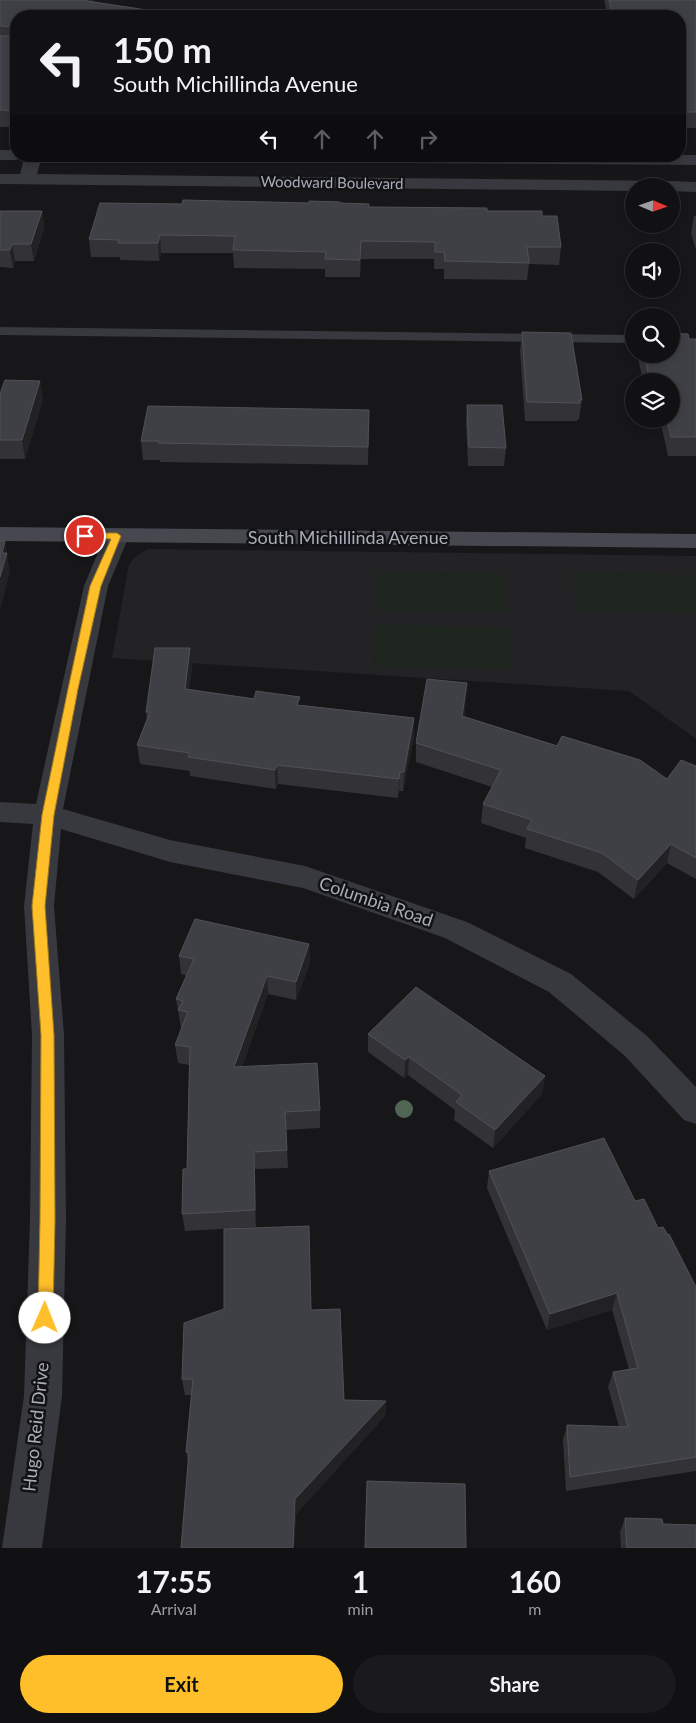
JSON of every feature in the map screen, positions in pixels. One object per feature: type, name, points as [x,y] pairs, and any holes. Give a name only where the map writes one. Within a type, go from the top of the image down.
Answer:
[{"type":"main road","name":"South Michillinda Avenue","points":[[0,534],[696,541]]},
{"type":"street","points":[[28,179],[32,162]]},
{"type":"street","name":"Woodward Boulevard","points":[[0,179],[625,186]]},
{"type":"street","points":[[680,186],[696,187]]},
{"type":"street","name":"Hugo Reid Drive","points":[[22,1548],[43,1396],[48,1220],[48,1035],[39,906],[48,815],[96,586],[117,536]]},
{"type":"street","name":"Columbia Road","points":[[0,812],[48,815],[170,851],[305,877],[456,930],[560,983],[636,1046],[696,1110]]},
{"type":"lane","points":[[0,331],[625,339]]},
{"type":"shaded area","points":[[148,549],[696,556],[696,739],[629,691],[112,658],[129,564],[136,556]]},
{"type":"shaded area","points":[[376,572],[505,574],[507,612],[374,611]]},
{"type":"shaded area","points":[[572,572],[696,575],[696,613],[576,611]]},
{"type":"shaded area","points":[[374,625],[509,627],[512,669],[373,667]]},
{"type":"building","points":[[0,0],[87,0],[147,10],[10,10],[10,27],[0,26]]},
{"type":"building","points":[[609,0],[696,0],[696,112],[686,112],[686,10],[612,10]]},
{"type":"building","points":[[0,36],[10,36],[10,111],[0,110]]},
{"type":"building","points":[[183,200],[309,203],[309,201],[369,204],[369,207],[487,208],[487,211],[542,211],[542,216],[557,216],[561,247],[527,247],[529,263],[445,261],[444,252],[435,252],[435,242],[361,241],[360,260],[325,259],[326,252],[233,250],[235,236],[160,235],[158,243],[118,243],[119,240],[89,239],[100,203],[182,204]]},
{"type":"building","points":[[0,211],[42,211],[31,244],[12,244],[10,250],[0,250]]},
{"type":"building","points":[[522,332],[571,333],[582,400],[579,400],[580,403],[527,402]]},
{"type":"building","points":[[680,334],[688,334],[689,339],[696,339],[696,437],[671,437],[669,428],[680,428],[680,373],[648,373],[646,363],[680,363]]},
{"type":"building","points":[[5,380],[40,381],[22,440],[0,440],[0,394]]},
{"type":"building","points":[[467,405],[502,405],[506,448],[469,447]]},
{"type":"building","points":[[148,406],[369,410],[368,447],[158,443],[159,441],[141,441]]},
{"type":"building","points":[[0,541],[5,541],[2,553],[7,553],[0,577]]},
{"type":"building","points":[[155,648],[190,648],[185,689],[254,699],[256,691],[300,697],[297,705],[414,718],[404,772],[400,772],[399,779],[277,765],[275,770],[188,757],[190,753],[137,745],[150,712],[146,712]]},
{"type":"building","points":[[427,679],[467,683],[462,716],[557,746],[562,736],[640,760],[667,779],[681,760],[696,766],[696,858],[671,844],[638,880],[602,853],[527,829],[532,820],[483,804],[501,770],[416,743]]},
{"type":"building","points":[[195,919],[309,944],[296,982],[267,976],[234,1067],[317,1063],[320,1110],[285,1112],[287,1150],[254,1152],[255,1210],[182,1214],[183,1169],[187,1169],[190,1047],[175,1045],[188,1012],[178,1010],[183,1001],[176,999],[194,959],[179,956]]},
{"type":"building","points":[[416,987],[545,1076],[495,1130],[456,1102],[462,1095],[409,1057],[405,1060],[368,1034]]},
{"type":"building","points":[[604,1138],[635,1201],[644,1199],[658,1228],[663,1227],[669,1234],[696,1287],[696,1457],[570,1477],[567,1425],[628,1427],[613,1372],[638,1368],[617,1293],[550,1314],[489,1171]]},
{"type":"building","points":[[309,1226],[311,1310],[340,1309],[344,1400],[386,1401],[295,1499],[293,1548],[181,1548],[189,1452],[186,1452],[193,1379],[182,1379],[184,1323],[224,1309],[224,1229]]},
{"type":"building","points":[[367,1481],[465,1484],[466,1548],[365,1548]]},
{"type":"building","points":[[625,1518],[662,1519],[663,1524],[696,1525],[696,1548],[627,1548]]},
{"type":"route","points":[[45,1318],[48,1220],[48,1035],[39,906],[48,815],[73,689],[96,586],[117,536],[85,536]]}]
